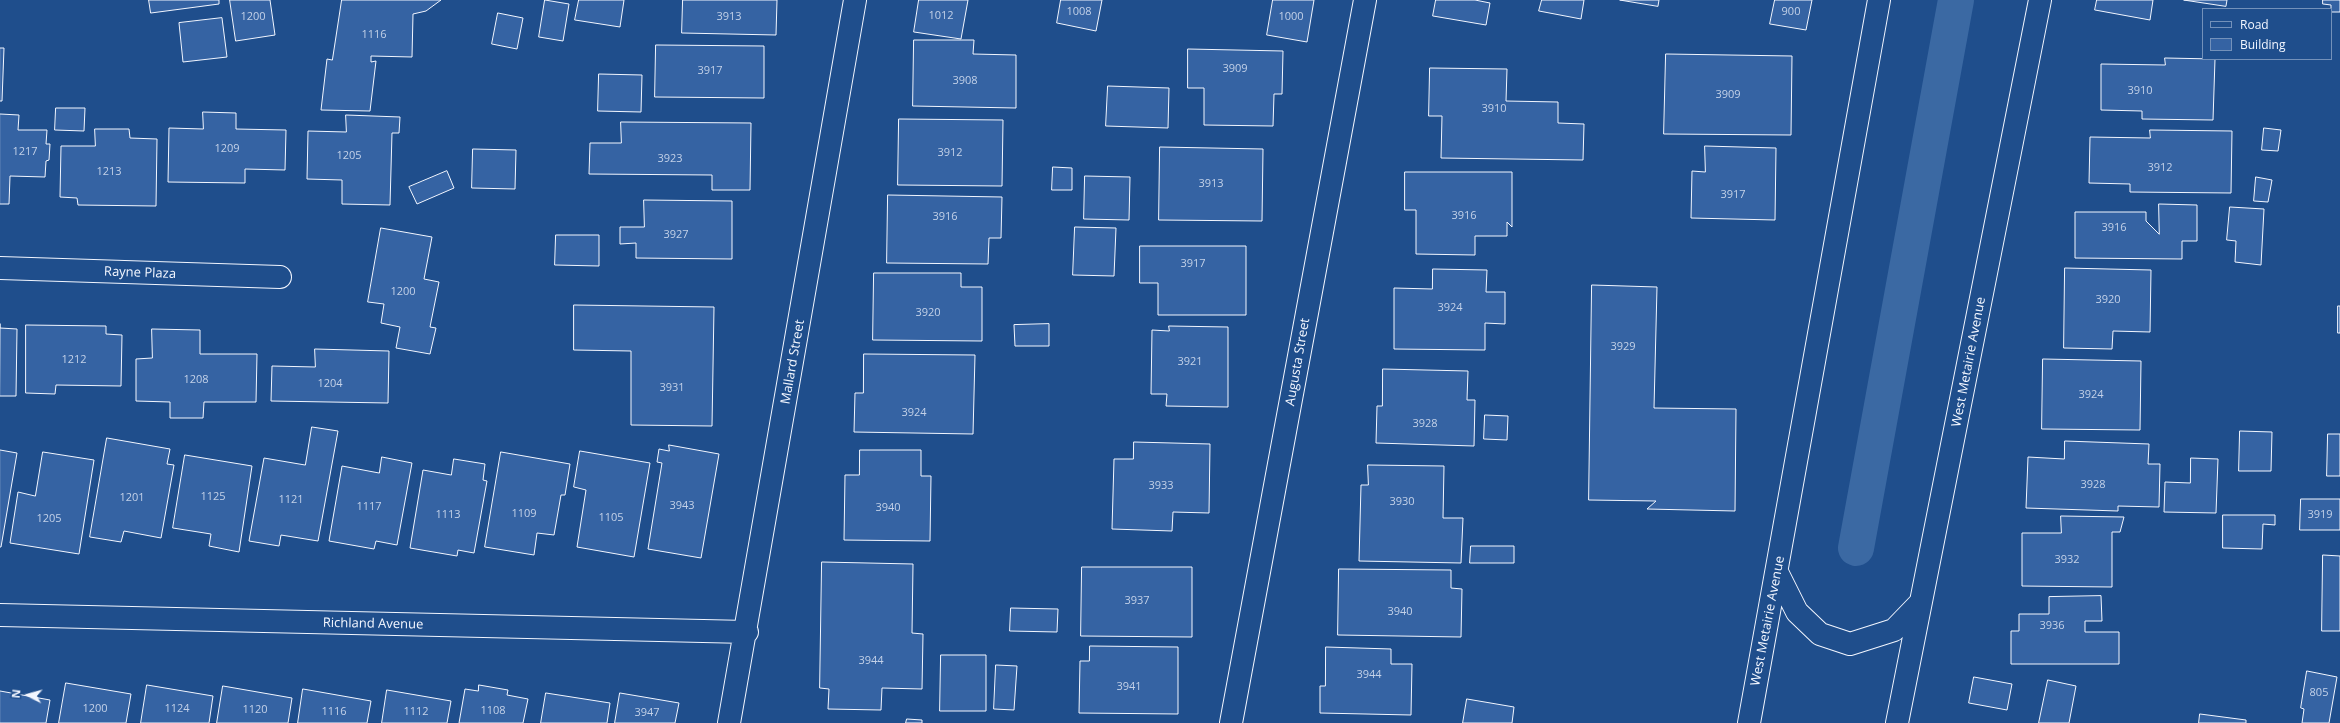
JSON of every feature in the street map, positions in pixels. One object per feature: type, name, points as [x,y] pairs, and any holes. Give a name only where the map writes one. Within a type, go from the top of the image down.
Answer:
[{"type":"street","name":"Mallard Street","points":[[730,723],[747,632],[855,0]]},
{"type":"street","name":"Augusta Street","points":[[1232,723],[1365,0]]},
{"type":"street","name":"West Metairie Avenue","points":[[1749,723],[1879,0]]},
{"type":"street","name":"West Metairie Avenue","points":[[1897,723],[2038,5]]},
{"type":"street","name":"Rayne Plaza","points":[[0,268],[280,277]]},
{"type":"street","points":[[1777,572],[1797,612],[1820,634],[1850,644],[1894,630],[1921,602]]},
{"type":"street","name":"Richland Avenue","points":[[0,615],[747,632]]},
{"type":"building","points":[[149,0],[219,0],[219,4],[151,13]]},
{"type":"building","points":[[230,0],[270,0],[275,35],[236,41]]},
{"type":"building","points":[[342,0],[441,0],[426,11],[413,14],[412,57],[371,56],[371,62],[376,61],[370,111],[321,110],[327,59],[332,60]]},
{"type":"building","points":[[545,0],[569,4],[563,41],[539,37]]},
{"type":"building","points":[[579,0],[624,0],[620,27],[575,20]]},
{"type":"building","points":[[683,0],[777,0],[776,35],[682,33]]},
{"type":"building","points":[[919,0],[968,0],[961,39],[914,32]]},
{"type":"building","points":[[1061,0],[1102,0],[1096,31],[1057,23]]},
{"type":"building","points":[[1273,0],[1314,0],[1307,42],[1267,35]]},
{"type":"building","points":[[1436,0],[1475,0],[1490,3],[1486,25],[1433,16]]},
{"type":"building","points":[[1542,0],[1584,0],[1581,19],[1539,11]]},
{"type":"building","points":[[1620,0],[1659,0],[1658,6]]},
{"type":"building","points":[[1775,0],[1812,0],[1806,30],[1770,24]]},
{"type":"building","points":[[2097,0],[2153,0],[2150,20],[2095,10]]},
{"type":"building","points":[[2184,0],[2227,0],[2226,6]]},
{"type":"building","points":[[2323,0],[2340,0],[2340,12],[2332,12],[2331,5],[2323,4]]},
{"type":"building","points":[[498,13],[523,18],[517,49],[492,44]]},
{"type":"building","points":[[222,18],[227,57],[183,62],[179,23]]},
{"type":"building","points":[[914,40],[974,40],[973,54],[1016,55],[1016,108],[913,106]]},
{"type":"building","points":[[656,45],[764,46],[764,98],[655,97]]},
{"type":"building","points":[[0,48],[4,48],[2,101],[0,101]]},
{"type":"building","points":[[1188,49],[1283,51],[1282,94],[1274,94],[1273,126],[1204,125],[1204,88],[1188,88]]},
{"type":"building","points":[[1666,54],[1792,56],[1791,135],[1664,134]]},
{"type":"building","points":[[2165,58],[2215,60],[2213,120],[2142,119],[2142,111],[2101,110],[2101,64],[2165,65]]},
{"type":"building","points":[[1430,68],[1507,69],[1506,101],[1558,102],[1558,123],[1584,124],[1583,160],[1441,158],[1442,116],[1429,116]]},
{"type":"building","points":[[599,74],[642,75],[641,112],[598,111]]},
{"type":"building","points":[[1108,86],[1169,88],[1168,128],[1106,126]]},
{"type":"building","points":[[56,108],[85,108],[84,131],[55,130]]},
{"type":"building","points":[[203,112],[236,113],[236,129],[286,130],[285,170],[245,169],[245,183],[168,182],[169,128],[203,129]]},
{"type":"building","points":[[0,114],[19,115],[18,130],[47,130],[46,144],[50,144],[49,160],[46,161],[45,177],[10,176],[9,204],[0,204]]},
{"type":"building","points":[[346,115],[400,117],[399,133],[392,133],[390,205],[342,204],[342,180],[307,179],[308,131],[346,132]]},
{"type":"building","points":[[899,119],[1003,120],[1002,186],[898,185]]},
{"type":"building","points":[[621,122],[751,123],[750,190],[712,190],[712,175],[589,174],[590,143],[621,143]]},
{"type":"building","points":[[2264,128],[2281,130],[2278,151],[2262,150]]},
{"type":"building","points":[[95,129],[129,129],[130,138],[157,139],[156,206],[78,205],[77,198],[60,197],[61,146],[95,146]]},
{"type":"building","points":[[2150,130],[2232,131],[2231,193],[2130,192],[2130,184],[2089,183],[2090,137],[2150,138]]},
{"type":"building","points":[[1705,146],[1776,148],[1775,220],[1691,218],[1692,171],[1705,172]]},
{"type":"building","points":[[1160,147],[1263,149],[1262,221],[1159,220]]},
{"type":"building","points":[[473,149],[516,150],[515,189],[472,188]]},
{"type":"building","points":[[1053,167],[1072,168],[1072,190],[1052,190]]},
{"type":"building","points":[[447,171],[454,188],[417,204],[409,187]]},
{"type":"building","points":[[1405,172],[1512,172],[1512,227],[1507,222],[1507,236],[1475,236],[1475,255],[1416,254],[1416,210],[1405,210]]},
{"type":"building","points":[[1085,176],[1130,177],[1129,220],[1084,219]]},
{"type":"building","points":[[2256,177],[2272,180],[2268,202],[2254,201]]},
{"type":"building","points":[[888,195],[1002,197],[1001,238],[989,238],[988,264],[887,263]]},
{"type":"building","points":[[644,200],[732,201],[732,259],[636,258],[636,243],[620,244],[620,227],[644,227]]},
{"type":"building","points":[[2159,204],[2197,205],[2197,241],[2182,241],[2182,259],[2075,258],[2075,212],[2146,212],[2146,221],[2159,234]]},
{"type":"building","points":[[2230,207],[2264,209],[2261,265],[2235,262],[2236,241],[2227,240]]},
{"type":"building","points":[[1075,227],[1116,228],[1114,276],[1073,275]]},
{"type":"building","points":[[381,228],[432,237],[424,279],[439,282],[430,327],[436,328],[430,354],[396,348],[400,327],[381,323],[384,304],[368,302]]},
{"type":"building","points":[[556,235],[599,235],[599,266],[555,265]]},
{"type":"building","points":[[1140,246],[1246,246],[1246,315],[1158,315],[1158,283],[1140,283]]},
{"type":"building","points":[[2065,268],[2151,270],[2150,332],[2113,331],[2112,349],[2064,348]]},
{"type":"building","points":[[1433,269],[1487,270],[1486,292],[1505,292],[1505,324],[1485,323],[1485,350],[1394,349],[1394,288],[1432,289]]},
{"type":"building","points":[[874,273],[961,273],[961,287],[982,287],[982,341],[873,340]]},
{"type":"building","points":[[1592,285],[1657,287],[1654,408],[1736,409],[1735,511],[1647,509],[1656,501],[1589,500]]},
{"type":"building","points":[[574,305],[714,307],[712,426],[631,425],[631,351],[574,350]]},
{"type":"building","points":[[2338,306],[2340,306],[2340,333],[2338,333]]},
{"type":"building","points":[[1049,324],[1049,346],[1015,346],[1014,325]]},
{"type":"building","points":[[26,325],[106,326],[106,334],[122,335],[121,386],[56,385],[55,394],[26,393]]},
{"type":"building","points":[[1169,326],[1228,327],[1228,407],[1166,406],[1167,394],[1151,394],[1152,330],[1169,331]]},
{"type":"building","points":[[0,328],[17,329],[16,396],[0,396]]},
{"type":"building","points":[[152,329],[200,330],[200,354],[257,354],[256,402],[204,402],[203,418],[170,418],[170,402],[136,401],[136,359],[152,358]]},
{"type":"building","points":[[315,349],[389,351],[388,403],[271,401],[272,366],[315,367]]},
{"type":"building","points":[[864,354],[975,355],[973,434],[854,432],[855,393],[863,393]]},
{"type":"building","points":[[2043,359],[2141,361],[2140,430],[2042,429]]},
{"type":"building","points":[[1383,369],[1468,371],[1467,400],[1475,400],[1474,446],[1376,443],[1377,406],[1382,406]]},
{"type":"building","points":[[1485,415],[1508,416],[1507,440],[1484,439]]},
{"type":"building","points":[[312,427],[338,431],[318,541],[281,535],[279,546],[249,541],[264,458],[305,465]]},
{"type":"building","points":[[2240,431],[2272,432],[2271,471],[2239,471]]},
{"type":"building","points":[[2328,434],[2340,434],[2340,476],[2327,476]]},
{"type":"building","points":[[107,438],[170,449],[167,464],[174,465],[161,538],[124,531],[121,542],[90,537]]},
{"type":"building","points":[[2065,441],[2149,444],[2148,464],[2160,464],[2159,507],[2118,506],[2118,511],[2026,508],[2028,457],[2064,459]]},
{"type":"building","points":[[1134,442],[1210,444],[1209,513],[1173,512],[1172,531],[1112,529],[1114,459],[1133,459]]},
{"type":"building","points":[[669,445],[719,454],[701,558],[648,549],[662,463],[657,462],[659,449],[669,451]]},
{"type":"building","points":[[0,450],[17,453],[1,547],[0,547]]},
{"type":"building","points":[[860,450],[921,450],[921,476],[931,476],[930,541],[844,540],[845,475],[859,475]]},
{"type":"building","points":[[580,451],[650,463],[634,557],[577,547],[586,490],[574,487]]},
{"type":"building","points":[[43,452],[94,460],[79,554],[10,543],[18,492],[35,496]]},
{"type":"building","points":[[501,452],[570,464],[565,495],[561,495],[554,535],[537,533],[534,555],[485,547]]},
{"type":"building","points":[[185,455],[252,466],[239,552],[209,546],[211,534],[173,528]]},
{"type":"building","points":[[382,457],[412,463],[397,545],[376,541],[374,549],[329,541],[342,466],[379,473]]},
{"type":"building","points":[[2191,458],[2218,459],[2216,513],[2164,512],[2165,482],[2190,483]]},
{"type":"building","points":[[454,459],[485,464],[483,480],[487,481],[474,553],[458,550],[457,556],[410,548],[423,470],[451,475]]},
{"type":"building","points":[[1368,465],[1444,466],[1443,518],[1463,518],[1461,563],[1359,561],[1361,485],[1368,485]]},
{"type":"building","points":[[2301,499],[2340,499],[2340,530],[2300,530]]},
{"type":"building","points":[[2223,515],[2275,515],[2275,525],[2263,524],[2262,549],[2223,548]]},
{"type":"building","points":[[2061,516],[2124,517],[2120,532],[2112,532],[2112,587],[2022,586],[2022,533],[2061,533]]},
{"type":"building","points":[[1471,546],[1514,546],[1514,563],[1470,563]]},
{"type":"building","points":[[2323,555],[2340,556],[2340,631],[2322,631]]},
{"type":"building","points":[[822,562],[913,564],[912,633],[923,634],[922,689],[882,688],[881,710],[828,709],[829,689],[820,688]]},
{"type":"building","points":[[1082,567],[1192,567],[1192,637],[1081,636]]},
{"type":"building","points":[[1339,569],[1451,570],[1451,588],[1462,589],[1461,637],[1338,635]]},
{"type":"building","points":[[2101,596],[2102,621],[2085,621],[2085,632],[2119,632],[2119,664],[2011,664],[2011,631],[2019,631],[2019,614],[2049,614],[2049,597]]},
{"type":"building","points":[[1011,608],[1058,609],[1057,632],[1010,631]]},
{"type":"building","points":[[1090,646],[1178,647],[1178,714],[1079,713],[1080,661],[1089,661]]},
{"type":"building","points":[[1326,647],[1391,649],[1391,664],[1412,664],[1411,715],[1320,713],[1320,686],[1325,686]]},
{"type":"building","points":[[941,655],[986,655],[986,711],[940,711]]},
{"type":"building","points":[[996,665],[1017,666],[1014,710],[994,709]]},
{"type":"building","points":[[2307,671],[2337,677],[2329,723],[2302,723],[2304,709],[2301,708]]},
{"type":"building","points":[[1974,677],[2012,684],[2007,710],[1969,703]]},
{"type":"building","points":[[2048,680],[2076,686],[2069,723],[2039,723]]},
{"type":"building","points":[[66,683],[131,694],[126,723],[59,723]]},
{"type":"building","points":[[147,685],[213,696],[209,723],[141,723]]},
{"type":"building","points":[[479,685],[508,690],[507,695],[528,699],[523,723],[459,723],[465,689],[478,691]]},
{"type":"building","points":[[223,686],[292,698],[288,723],[217,723]]},
{"type":"building","points":[[303,689],[371,701],[367,723],[298,723]]},
{"type":"building","points":[[387,690],[451,701],[447,723],[382,723]]},
{"type":"building","points":[[0,691],[50,700],[46,723],[0,723]]},
{"type":"building","points":[[546,693],[610,703],[607,723],[541,723]]},
{"type":"building","points":[[620,693],[679,703],[675,723],[615,723]]},
{"type":"building","points":[[1467,699],[1514,707],[1512,723],[1463,723]]},
{"type":"building","points":[[2200,714],[2246,720],[2246,723],[2199,723]]},
{"type":"building","points":[[907,719],[922,720],[922,723],[906,723]]},
{"type":"waterway","points":[[1856,548],[1956,0]]}]
